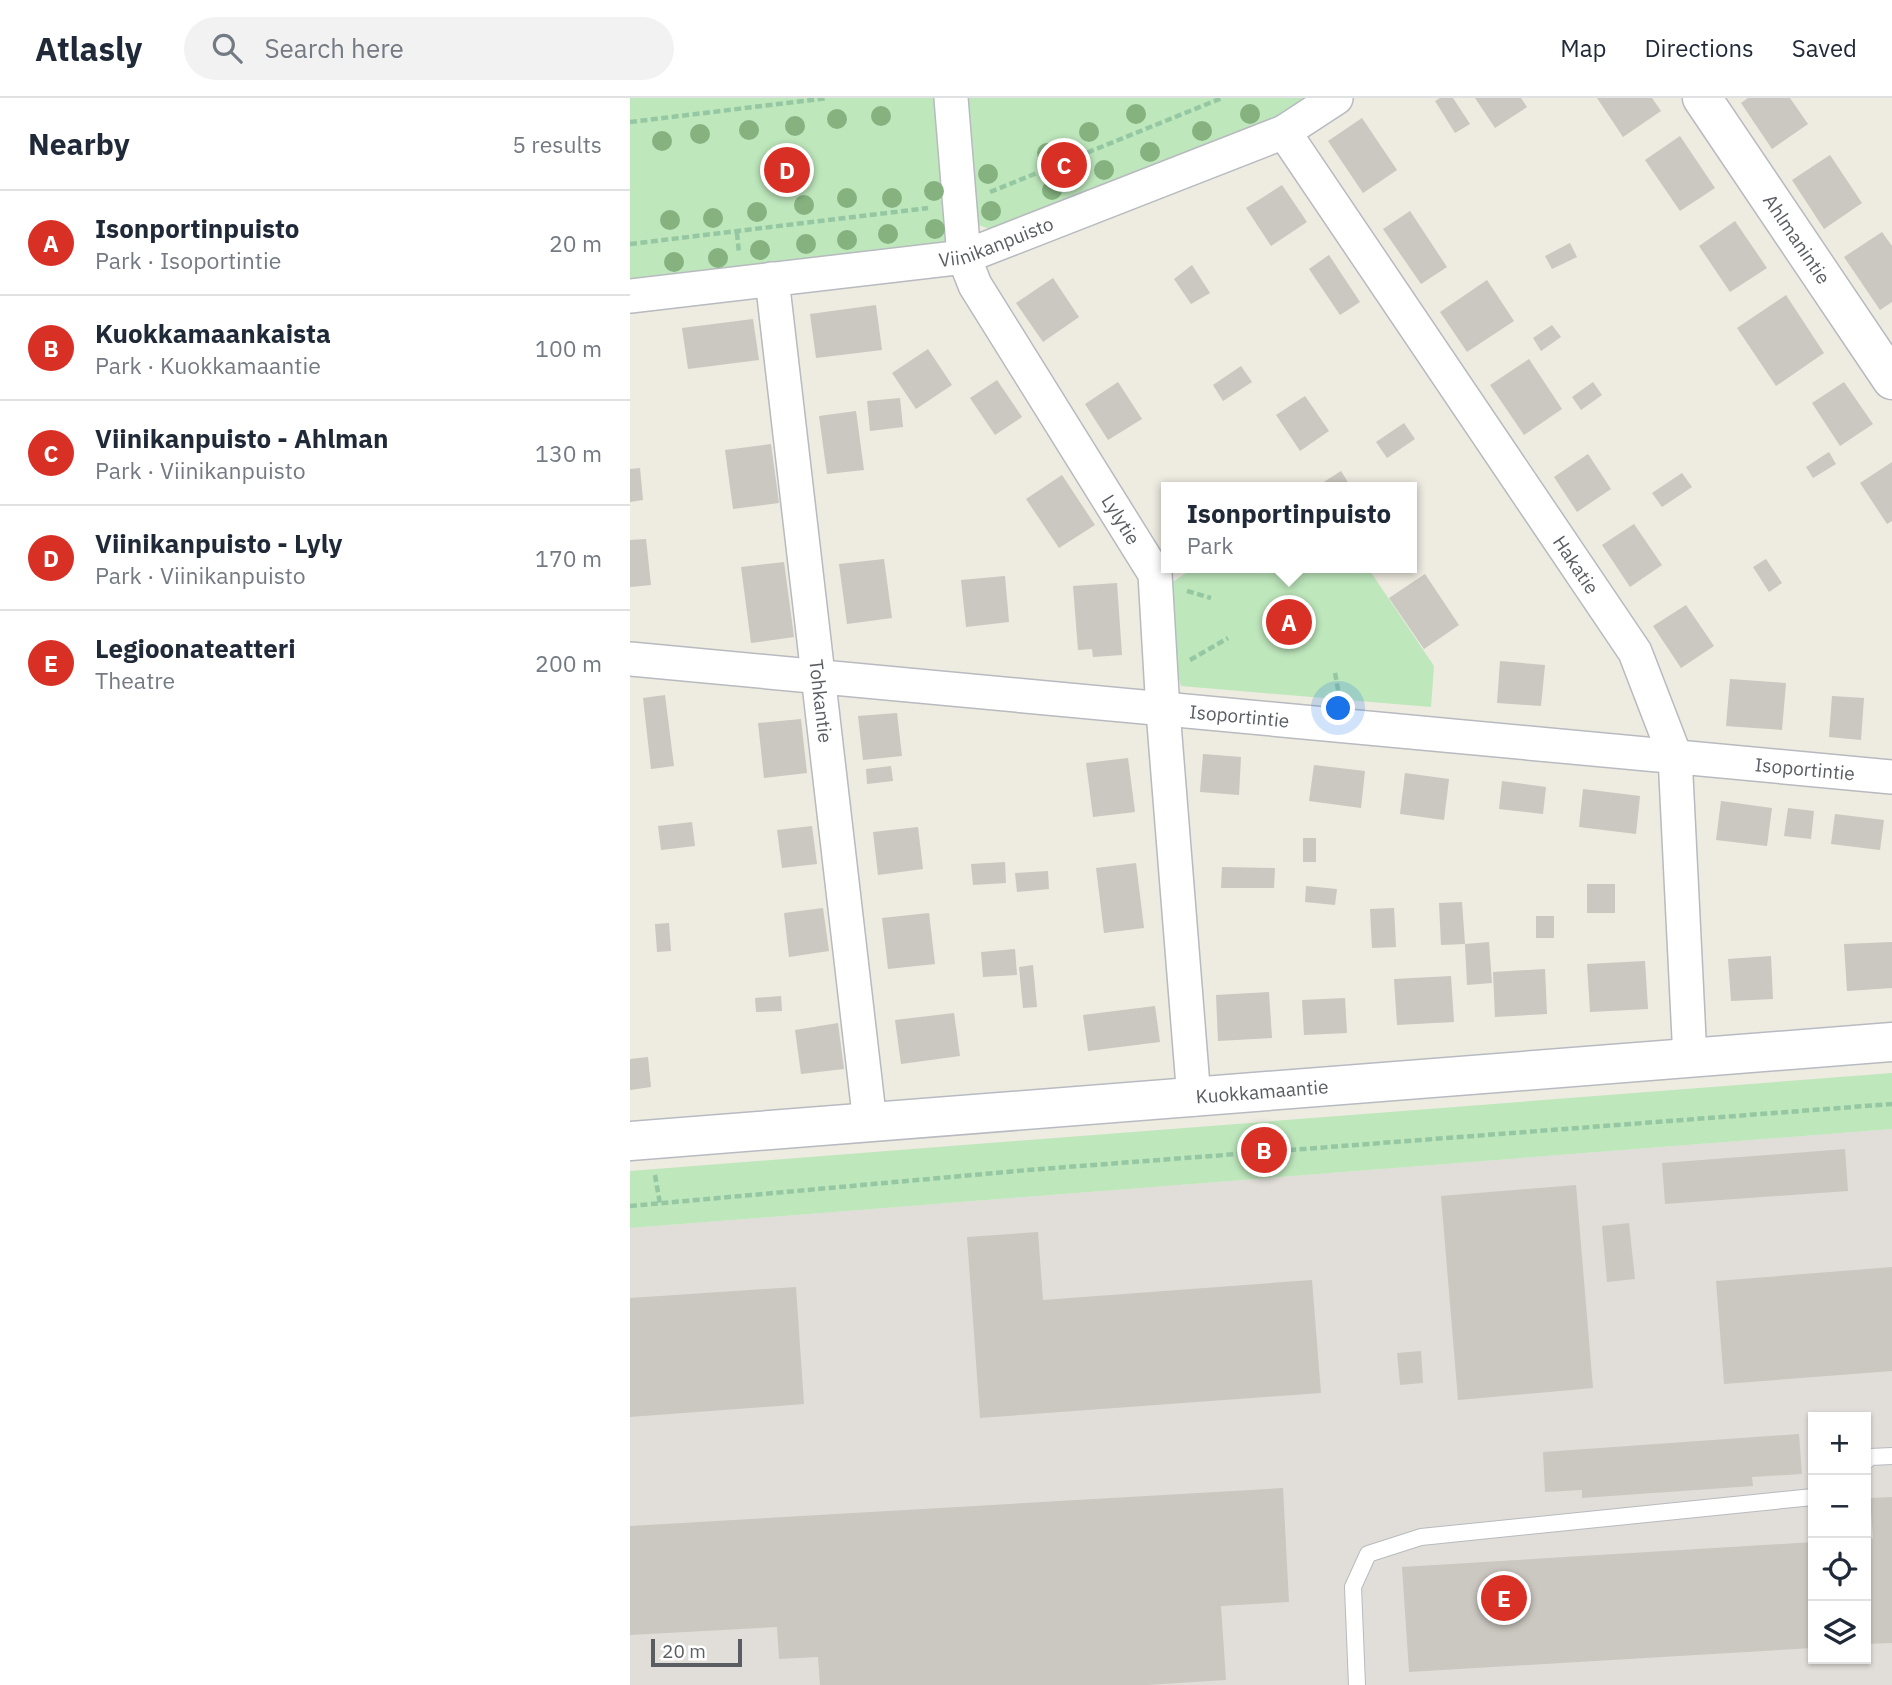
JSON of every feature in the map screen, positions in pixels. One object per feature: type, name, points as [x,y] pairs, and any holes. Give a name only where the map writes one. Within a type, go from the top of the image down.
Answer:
[{"type":"main road","name":"Ahlmanintie","points":[[1702,98],[1892,380]]},
{"type":"main road","name":"Kuokkamaantie","points":[[630,1141],[1194,1099],[1892,1042]]},
{"type":"street","name":"Lylytie","points":[[951,98],[964,257],[975,285],[1155,574],[1163,711],[1194,1099]]},
{"type":"street","name":"Viinikanpuisto","points":[[630,296],[964,257],[1284,132],[1336,98]]},
{"type":"street","name":"Hakatie","points":[[1284,132],[1635,652],[1675,756],[1690,1059]]},
{"type":"street","name":"Tohkantie","points":[[772,279],[821,676],[870,1123]]},
{"type":"street","name":"Isoportintie","points":[[630,659],[1163,711],[1892,777]]},
{"type":"lane","points":[[1871,1457],[1892,1456]]},
{"type":"lane","points":[[1357,1685],[1353,1587],[1368,1554],[1420,1536],[1808,1497]]},
{"type":"path","points":[[630,122],[828,98]]},
{"type":"path","points":[[630,1206],[1015,1171],[1892,1104]]},
{"type":"path","points":[[656,1175],[660,1204]]},
{"type":"shaded area","points":[[1892,1129],[1892,1685],[630,1685],[630,1228]]},
{"type":"green space","points":[[630,98],[936,98],[953,242],[630,284]]},
{"type":"green space","points":[[960,98],[1310,98],[1278,120],[992,230],[979,225],[970,209]]},
{"type":"green space","points":[[1186,573],[1371,573],[1434,666],[1431,707],[1181,686],[1174,661],[1170,584]]},
{"type":"green space","points":[[1892,1073],[1892,1129],[630,1228],[630,1171]]},
{"type":"building","points":[[1440,98],[1453,98],[1470,124],[1455,133],[1435,101]]},
{"type":"building","points":[[1475,98],[1521,98],[1527,107],[1495,128]]},
{"type":"building","points":[[1597,98],[1652,98],[1661,111],[1623,137]]},
{"type":"building","points":[[1748,98],[1790,98],[1808,124],[1772,149],[1741,103]]},
{"type":"building","points":[[1362,118],[1397,170],[1363,193],[1328,141]]},
{"type":"building","points":[[1680,136],[1715,188],[1680,211],[1645,160]]},
{"type":"building","points":[[1830,155],[1862,203],[1824,229],[1792,180]]},
{"type":"building","points":[[1282,185],[1307,222],[1271,246],[1246,208]]},
{"type":"building","points":[[1410,211],[1447,267],[1421,284],[1383,229]]},
{"type":"building","points":[[1735,221],[1767,268],[1730,292],[1699,246]]},
{"type":"building","points":[[1882,232],[1892,246],[1892,302],[1880,310],[1844,257]]},
{"type":"building","points":[[1570,243],[1577,257],[1552,269],[1545,256]]},
{"type":"building","points":[[1329,255],[1360,302],[1340,315],[1309,269]]},
{"type":"building","points":[[1192,265],[1210,293],[1191,304],[1174,279]]},
{"type":"building","points":[[1053,278],[1079,317],[1043,342],[1016,303]]},
{"type":"building","points":[[1487,280],[1514,321],[1467,352],[1440,312]]},
{"type":"building","points":[[1786,295],[1824,353],[1776,386],[1737,328]]},
{"type":"building","points":[[876,305],[882,350],[816,358],[810,314]]},
{"type":"building","points":[[753,319],[759,360],[688,369],[682,328]]},
{"type":"building","points":[[1552,325],[1561,337],[1541,351],[1533,338]]},
{"type":"building","points":[[928,349],[952,385],[916,409],[892,373]]},
{"type":"building","points":[[1529,359],[1562,409],[1524,435],[1490,385]]},
{"type":"building","points":[[1241,366],[1252,382],[1223,401],[1213,385]]},
{"type":"building","points":[[997,380],[1022,417],[995,435],[970,398]]},
{"type":"building","points":[[1118,382],[1142,419],[1108,440],[1085,404]]},
{"type":"building","points":[[1593,382],[1602,395],[1581,410],[1572,397]]},
{"type":"building","points":[[1844,382],[1873,424],[1840,446],[1812,403]]},
{"type":"building","points":[[1305,396],[1329,431],[1300,451],[1276,415]]},
{"type":"building","points":[[900,398],[903,427],[870,431],[867,401]]},
{"type":"building","points":[[856,411],[864,470],[827,474],[819,416]]},
{"type":"building","points":[[1404,423],[1415,439],[1387,458],[1376,442]]},
{"type":"building","points":[[771,444],[779,503],[733,509],[725,450]]},
{"type":"building","points":[[1829,452],[1836,464],[1813,478],[1806,467]]},
{"type":"building","points":[[1588,454],[1611,489],[1577,512],[1554,477]]},
{"type":"building","points":[[1892,462],[1892,521],[1887,524],[1860,483]]},
{"type":"building","points":[[640,468],[643,500],[630,502],[630,469]]},
{"type":"building","points":[[1341,471],[1348,482],[1324,482]]},
{"type":"building","points":[[1682,473],[1692,487],[1662,507],[1652,493]]},
{"type":"building","points":[[1062,475],[1095,525],[1059,548],[1026,499]]},
{"type":"building","points":[[1634,524],[1662,565],[1630,587],[1602,545]]},
{"type":"building","points":[[646,539],[651,585],[630,587],[630,540]]},
{"type":"building","points":[[884,559],[892,618],[847,624],[839,564]]},
{"type":"building","points":[[1766,559],[1782,583],[1769,592],[1753,567]]},
{"type":"building","points":[[784,562],[794,637],[751,643],[741,567]]},
{"type":"building","points":[[1425,574],[1459,625],[1424,649],[1389,598]]},
{"type":"building","points":[[1005,576],[1009,622],[966,627],[961,580]]},
{"type":"building","points":[[1117,583],[1122,655],[1093,657],[1092,649],[1078,650],[1073,586]]},
{"type":"building","points":[[1686,605],[1714,646],[1681,668],[1653,626]]},
{"type":"building","points":[[1500,661],[1545,665],[1541,706],[1497,703]]},
{"type":"building","points":[[1730,679],[1786,683],[1782,730],[1726,726]]},
{"type":"building","points":[[665,695],[674,766],[651,769],[643,698]]},
{"type":"building","points":[[1832,696],[1864,698],[1861,740],[1829,737]]},
{"type":"building","points":[[897,713],[902,756],[863,760],[858,716]]},
{"type":"building","points":[[801,719],[807,773],[764,778],[758,723]]},
{"type":"building","points":[[1203,754],[1241,757],[1239,795],[1200,792]]},
{"type":"building","points":[[1128,758],[1135,812],[1093,817],[1086,763]]},
{"type":"building","points":[[1314,765],[1365,771],[1361,808],[1309,801]]},
{"type":"building","points":[[891,766],[893,781],[867,784],[866,769]]},
{"type":"building","points":[[1405,773],[1449,779],[1444,820],[1400,814]]},
{"type":"building","points":[[1502,781],[1546,787],[1543,814],[1499,809]]},
{"type":"building","points":[[1583,789],[1640,796],[1636,834],[1579,827]]},
{"type":"building","points":[[1721,801],[1772,808],[1767,846],[1716,840]]},
{"type":"building","points":[[1788,808],[1814,811],[1811,839],[1784,836]]},
{"type":"building","points":[[1835,814],[1884,820],[1880,850],[1831,844]]},
{"type":"building","points":[[692,822],[695,846],[661,850],[658,826]]},
{"type":"building","points":[[812,826],[817,864],[782,868],[777,830]]},
{"type":"building","points":[[918,827],[923,869],[878,875],[873,832]]},
{"type":"building","points":[[1303,838],[1316,838],[1316,862],[1303,862]]},
{"type":"building","points":[[1005,862],[1006,883],[973,885],[971,864]]},
{"type":"building","points":[[1136,863],[1144,928],[1104,933],[1096,868]]},
{"type":"building","points":[[1222,867],[1275,868],[1274,888],[1221,888]]},
{"type":"building","points":[[1048,871],[1049,889],[1017,892],[1015,873]]},
{"type":"building","points":[[1587,884],[1615,884],[1615,913],[1587,913]]},
{"type":"building","points":[[1306,886],[1337,889],[1335,905],[1305,902]]},
{"type":"building","points":[[1462,902],[1465,944],[1441,945],[1439,903]]},
{"type":"building","points":[[823,908],[829,951],[789,957],[784,913]]},
{"type":"building","points":[[1394,908],[1396,947],[1372,948],[1370,909]]},
{"type":"building","points":[[929,913],[935,964],[888,969],[882,918]]},
{"type":"building","points":[[1536,916],[1554,916],[1554,938],[1536,938]]},
{"type":"building","points":[[669,923],[671,951],[657,952],[655,924]]},
{"type":"building","points":[[1489,942],[1492,983],[1467,985],[1465,944]]},
{"type":"building","points":[[1892,942],[1892,988],[1847,991],[1844,944]]},
{"type":"building","points":[[1015,949],[1017,975],[983,977],[981,952]]},
{"type":"building","points":[[1771,956],[1773,999],[1731,1001],[1728,959]]},
{"type":"building","points":[[1645,961],[1648,1009],[1590,1012],[1587,964]]},
{"type":"building","points":[[1033,965],[1037,1007],[1023,1008],[1019,967]]},
{"type":"building","points":[[1545,969],[1547,1014],[1495,1017],[1493,972]]},
{"type":"building","points":[[1451,976],[1454,1022],[1397,1025],[1394,979]]},
{"type":"building","points":[[1269,992],[1272,1038],[1218,1041],[1216,995]]},
{"type":"building","points":[[781,996],[782,1011],[756,1012],[755,998]]},
{"type":"building","points":[[1345,998],[1347,1033],[1304,1035],[1302,1000]]},
{"type":"building","points":[[1155,1006],[1160,1042],[1088,1051],[1083,1015]]},
{"type":"building","points":[[954,1013],[960,1056],[901,1064],[895,1020]]},
{"type":"building","points":[[838,1023],[844,1069],[801,1074],[795,1030]]},
{"type":"building","points":[[648,1057],[651,1087],[630,1090],[630,1059]]},
{"type":"building","points":[[1845,1149],[1848,1191],[1665,1204],[1662,1163]]},
{"type":"building","points":[[1576,1185],[1593,1388],[1458,1400],[1441,1196]]},
{"type":"building","points":[[1629,1223],[1635,1279],[1607,1282],[1602,1226]]},
{"type":"building","points":[[1038,1232],[1043,1300],[1312,1280],[1321,1393],[980,1418],[967,1237]]},
{"type":"building","points":[[1892,1267],[1892,1371],[1724,1384],[1716,1281]]},
{"type":"building","points":[[796,1287],[804,1404],[630,1417],[630,1298]]},
{"type":"building","points":[[1421,1351],[1423,1383],[1400,1385],[1397,1353]]},
{"type":"building","points":[[1799,1434],[1802,1474],[1752,1477],[1753,1486],[1582,1498],[1582,1490],[1545,1492],[1543,1452]]},
{"type":"building","points":[[1283,1488],[1289,1602],[1221,1606],[1226,1680],[1147,1685],[820,1685],[818,1657],[779,1659],[777,1627],[630,1635],[630,1526]]},
{"type":"building","points":[[1892,1497],[1892,1643],[1871,1644],[1871,1498]]},
{"type":"building","points":[[1808,1542],[1808,1648],[1409,1672],[1402,1567]]},
{"type":"place","name":"Viinikanpuisto - Ahlman","points":[[1064,165]]},
{"type":"place","name":"Viinikanpuisto - Lyly","points":[[787,170]]},
{"type":"place","name":"Isonportinpuisto","points":[[1289,622]]},
{"type":"place","name":"Kuokkamaankaista","points":[[1264,1150]]},
{"type":"place","name":"Legioonateatteri","points":[[1504,1598]]}]
